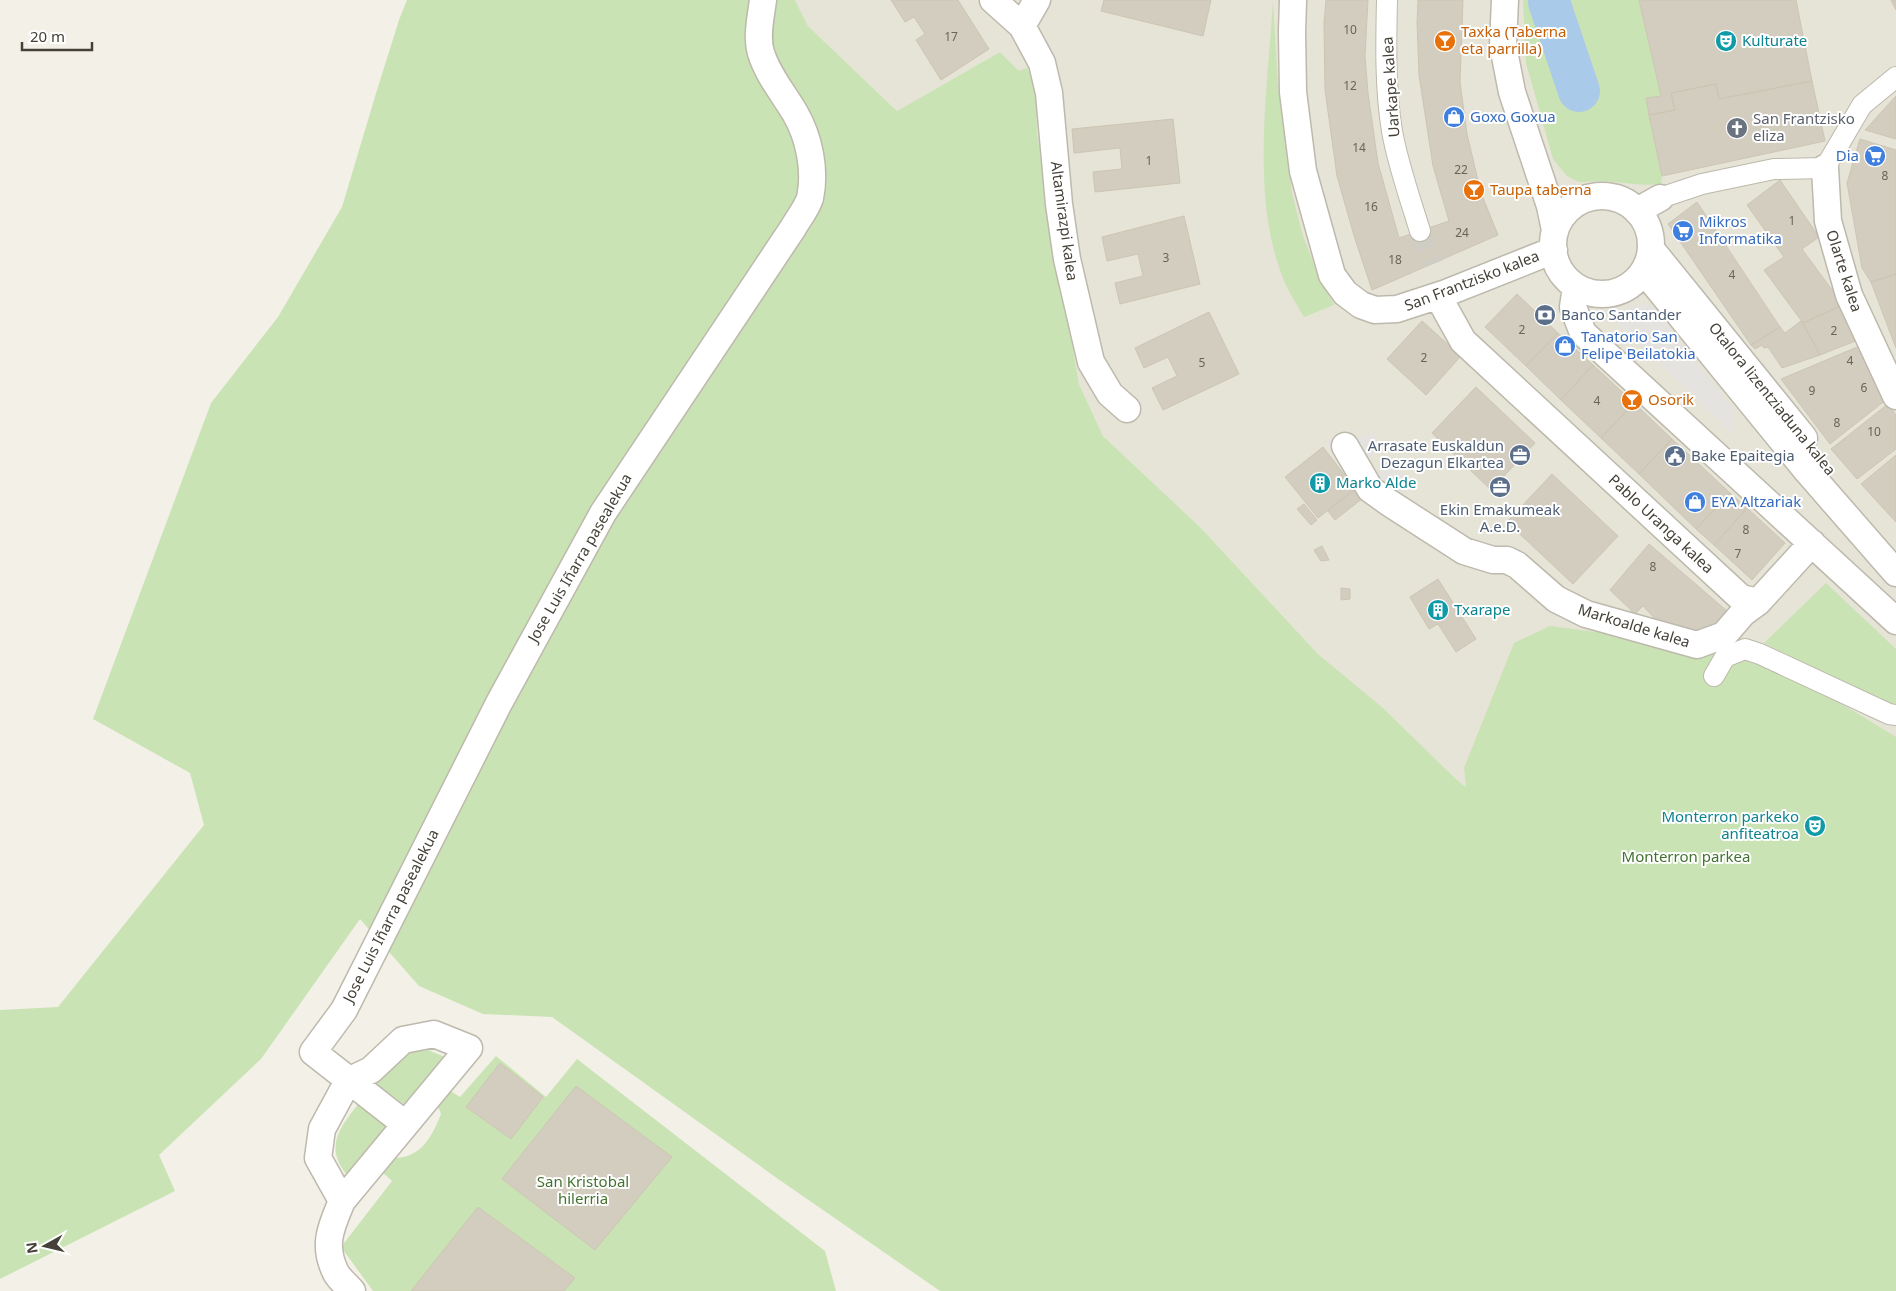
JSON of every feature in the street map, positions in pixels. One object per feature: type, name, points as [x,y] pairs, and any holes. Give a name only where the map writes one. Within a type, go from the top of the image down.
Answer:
[{"type":"street","name":"Jose Luis Iñarra pasealekua","points":[[348,1081],[313,1052],[344,1010],[498,703],[603,513],[793,228],[810,199],[812,168],[806,134],[796,114],[773,79],[760,52],[759,31],[763,0]]},
{"type":"street","points":[[993,0],[1022,26],[1037,0]]},
{"type":"street","name":"San Frantzisko kalea","points":[[1294,0],[1292,32],[1293,92],[1304,171],[1332,275],[1345,293],[1361,305],[1375,310],[1397,309],[1438,296],[1555,240]]},
{"type":"street","name":"Uarkape kalea","points":[[1387,0],[1386,48],[1392,130],[1404,180],[1420,231]]},
{"type":"street","points":[[1505,0],[1503,46],[1512,92],[1550,206],[1556,261],[1561,271],[1576,287],[1590,293],[1606,294],[1621,290],[1634,282],[1647,260],[1648,228],[1637,211],[1618,199],[1608,196],[1586,199],[1576,204],[1564,215],[1555,240]]},
{"type":"street","points":[[1515,0],[1515,42],[1522,84],[1544,153],[1576,204]]},
{"type":"street","name":"Altamirazpi kalea","points":[[1022,26],[1042,63],[1049,94],[1059,204],[1067,259],[1092,362],[1110,394],[1127,409]]},
{"type":"street","points":[[1637,211],[1660,198],[1702,184],[1774,169],[1825,168],[1862,105],[1896,77]]},
{"type":"street","name":"Olarte kalea","points":[[1825,168],[1828,221],[1849,295],[1896,396]]},
{"type":"street","name":"Otalora lizentziaduna kalea","points":[[1647,260],[1896,548]]},
{"type":"street","name":"Otalora lizentziaduna kalea","points":[[1647,260],[1808,471],[1896,573]]},
{"type":"street","points":[[1576,287],[1573,308],[1582,334],[1896,621]]},
{"type":"street","name":"Pablo Uranga kalea","points":[[1438,296],[1464,341],[1741,598],[1758,602]]},
{"type":"street","name":"Markoalde kalea","points":[[1345,446],[1370,489],[1388,502],[1464,551],[1493,560],[1507,560],[1516,565],[1556,599],[1586,614],[1697,645],[1724,636],[1743,613],[1758,602]]},
{"type":"street","points":[[1758,602],[1812,543]]},
{"type":"street","points":[[1714,676],[1725,657],[1745,649],[1760,654],[1889,714],[1896,715]]},
{"type":"street","points":[[342,1201],[318,1158],[322,1129],[348,1081],[371,1070],[403,1040],[434,1034],[469,1048],[342,1201],[330,1231],[329,1252],[344,1283]]},
{"type":"street","points":[[348,1081],[405,1124]]},
{"type":"shaded area","points":[[795,0],[1896,0],[1896,925],[1612,895],[1456,779],[1382,707],[1318,654],[1201,528],[1103,436],[1079,384],[1037,133],[1036,83],[1019,71],[1000,52],[897,111],[808,26]]},
{"type":"shaded area","points":[[1643,303],[1652,306],[1733,409],[1734,435],[1610,316]]},
{"type":"shaded area","points":[[1350,429],[1357,439],[1373,432],[1383,447],[1363,462],[1370,478],[1394,461],[1409,485],[1398,494],[1367,499],[1336,444],[1329,449],[1326,442]]},
{"type":"green space","name":"Monterron parkea","points":[[407,0],[795,0],[808,26],[897,111],[1000,52],[1019,71],[1027,68],[1036,83],[1037,133],[1079,384],[1103,436],[1201,528],[1318,654],[1382,707],[1466,787],[1464,768],[1514,643],[1550,626],[1758,653],[1896,737],[1896,1291],[940,1291],[781,1181],[552,1017],[483,1014],[419,986],[360,919],[261,1059],[159,1155],[175,1191],[0,1279],[0,1010],[58,1007],[204,825],[190,773],[93,719],[211,403],[278,317],[342,207],[377,90]]},
{"type":"green space","points":[[1273,0],[1278,87],[1292,193],[1303,236],[1321,282],[1334,305],[1304,317],[1288,290],[1281,273],[1272,242],[1266,208],[1264,173],[1265,102]]},
{"type":"green space","points":[[1523,0],[1639,0],[1661,96],[1646,98],[1662,176],[1661,184],[1645,185],[1603,181],[1579,182],[1567,176],[1553,159],[1526,63]]},
{"type":"green space","points":[[1826,583],[1896,649],[1896,705],[1885,705],[1764,643]]},
{"type":"green space","points":[[428,1050],[445,1057],[405,1105],[375,1083],[410,1052]]},
{"type":"green space","name":"San Kristobal hilerria","points":[[496,1056],[546,1097],[577,1059],[825,1251],[836,1291],[373,1291],[341,1247],[392,1181],[382,1172],[393,1158],[411,1155],[418,1151],[434,1131],[441,1114],[437,1104],[449,1090],[460,1097]]},
{"type":"green space","points":[[360,1102],[389,1127],[347,1175],[336,1155],[337,1137],[341,1128]]},
{"type":"building","points":[[891,0],[958,0],[989,49],[941,80],[916,40],[925,34],[914,17],[905,22]]},
{"type":"building","points":[[1104,0],[1211,0],[1203,36],[1101,11]]},
{"type":"building","points":[[1326,0],[1368,0],[1365,56],[1368,93],[1378,163],[1399,238],[1449,221],[1433,166],[1419,75],[1418,0],[1463,0],[1460,82],[1467,134],[1481,193],[1498,235],[1372,290],[1337,176],[1325,90],[1324,22]]},
{"type":"building","name":"Kulturate","points":[[1639,0],[1796,0],[1812,81],[1719,99],[1716,84],[1671,93],[1675,110],[1649,115],[1646,98],[1661,96]]},
{"type":"building","points":[[1891,0],[1896,0],[1896,10]]},
{"type":"building","name":"San Frantzisko eliza","points":[[1812,81],[1825,141],[1662,176],[1649,115],[1675,110],[1671,93],[1716,84],[1719,99]]},
{"type":"building","points":[[1896,96],[1896,139],[1865,130]]},
{"type":"building","points":[[1173,119],[1180,183],[1095,192],[1093,172],[1122,169],[1120,148],[1074,153],[1072,129]]},
{"type":"building","points":[[1860,139],[1896,150],[1896,274],[1871,282],[1862,268],[1847,183]]},
{"type":"building","points":[[1780,180],[1819,237],[1802,249],[1843,305],[1803,323],[1764,270],[1784,257],[1747,205]]},
{"type":"building","points":[[1697,202],[1780,327],[1751,345],[1668,224]]},
{"type":"building","points":[[1184,216],[1200,284],[1120,304],[1115,283],[1143,276],[1138,254],[1107,261],[1102,237]]},
{"type":"building","points":[[1896,274],[1896,348],[1871,282]]},
{"type":"building","points":[[1517,294],[1558,333],[1526,366],[1485,327]]},
{"type":"building","points":[[1843,305],[1863,338],[1820,355],[1803,323]]},
{"type":"building","points":[[1209,312],[1239,374],[1163,410],[1152,388],[1177,376],[1168,357],[1144,368],[1135,348]]},
{"type":"building","points":[[1422,321],[1461,356],[1426,395],[1387,359]]},
{"type":"building","points":[[1801,321],[1820,355],[1782,368],[1768,347],[1764,348],[1762,345],[1755,349],[1751,345],[1780,327],[1785,333]]},
{"type":"building","points":[[1558,333],[1593,365],[1561,400],[1526,366]]},
{"type":"building","points":[[1862,345],[1887,399],[1830,444],[1781,379]]},
{"type":"building","points":[[1593,365],[1634,403],[1601,438],[1561,400]]},
{"type":"building","points":[[1476,387],[1535,443],[1491,490],[1432,433]]},
{"type":"building","points":[[1634,403],[1672,439],[1639,474],[1601,438]]},
{"type":"building","points":[[1888,404],[1896,415],[1896,449],[1857,479],[1831,449]]},
{"type":"building","points":[[1672,439],[1730,493],[1696,529],[1639,474]]},
{"type":"building","name":"Marko Alde","points":[[1323,447],[1355,489],[1318,518],[1285,477]]},
{"type":"building","points":[[1896,455],[1896,522],[1861,484]]},
{"type":"building","points":[[1552,474],[1618,536],[1573,584],[1507,522]]},
{"type":"building","points":[[1355,489],[1363,498],[1335,520],[1328,511]]},
{"type":"building","points":[[1730,493],[1747,508],[1714,545],[1696,529]]},
{"type":"building","points":[[1304,504],[1317,520],[1311,525],[1297,509]]},
{"type":"building","points":[[1747,508],[1785,543],[1752,580],[1714,545]]},
{"type":"building","points":[[1649,544],[1727,611],[1705,635],[1660,624],[1643,606],[1635,614],[1610,590]]},
{"type":"building","points":[[1322,546],[1329,560],[1321,561],[1314,550]]},
{"type":"building","name":"Txarape","points":[[1438,579],[1476,639],[1456,652],[1438,624],[1429,629],[1410,597]]},
{"type":"building","points":[[1341,588],[1350,589],[1350,599],[1341,600]]},
{"type":"building","points":[[500,1063],[543,1097],[511,1139],[466,1107]]},
{"type":"building","points":[[576,1086],[672,1157],[595,1250],[502,1179]]},
{"type":"building","points":[[478,1207],[575,1278],[564,1291],[411,1291]]},
{"type":"waterway","points":[[1549,2],[1579,91]]},
{"type":"tunnel","points":[[1420,231],[1433,264]]},
{"type":"place","name":"Taxka (Taberna eta parrilla)","points":[[1445,41]]},
{"type":"place","name":"Kulturate","points":[[1726,41]]},
{"type":"place","name":"Goxo Goxua","points":[[1454,117]]},
{"type":"place","name":"San Frantzisko eliza","points":[[1737,128]]},
{"type":"place","name":"Dia","points":[[1875,156]]},
{"type":"place","name":"Taupa taberna","points":[[1474,190]]},
{"type":"place","name":"Mikros Informatika","points":[[1683,231]]},
{"type":"place","name":"Banco Santander","points":[[1545,315]]},
{"type":"place","name":"Tanatorio San Felipe Beilatokia","points":[[1565,346]]},
{"type":"place","name":"Osorik","points":[[1632,400]]},
{"type":"place","name":"Arrasate Euskaldun Dezagun Elkartea","points":[[1520,455]]},
{"type":"place","name":"Bake Epaitegia","points":[[1675,456]]},
{"type":"place","name":"Marko Alde","points":[[1320,483]]},
{"type":"place","name":"Ekin Emakumeak A.e.D.","points":[[1500,487]]},
{"type":"place","name":"EYA Altzariak","points":[[1695,502]]},
{"type":"place","name":"Txarape","points":[[1438,610]]},
{"type":"place","name":"Monterron parkeko anfiteatroa","points":[[1815,826]]}]
